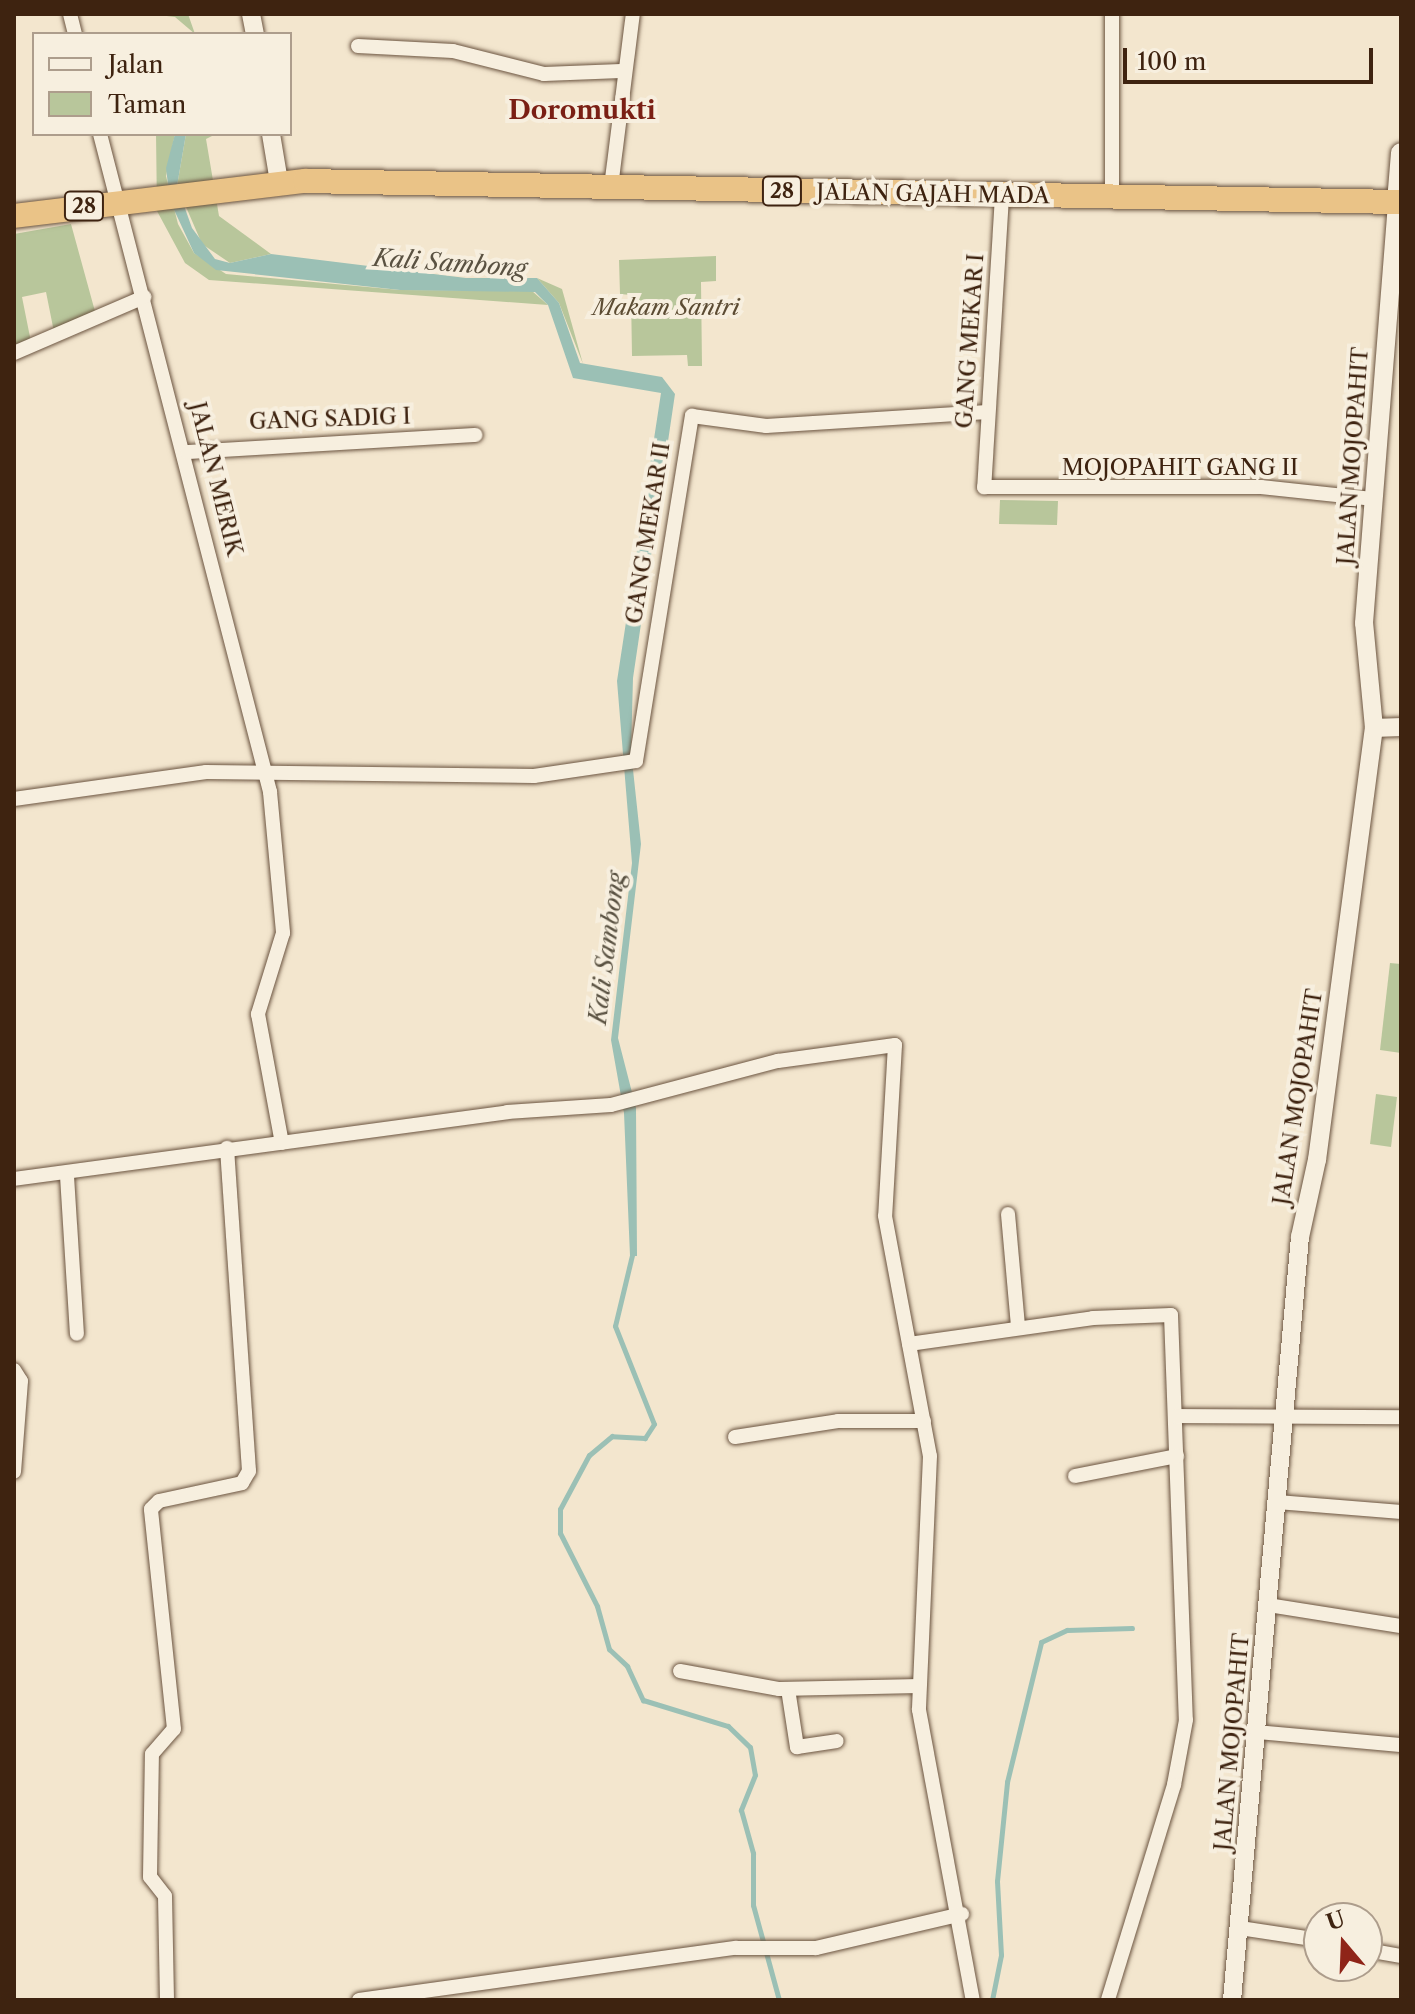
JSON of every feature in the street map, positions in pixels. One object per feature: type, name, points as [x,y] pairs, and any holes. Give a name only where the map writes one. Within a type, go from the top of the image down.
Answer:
[{"type":"highway","name":"JALAN GAJAH MADA","points":[[117,201],[279,182],[1399,202]]},
{"type":"highway","name":"28","points":[[14,216],[117,201]]},
{"type":"main road","points":[[1399,202],[1401,153]]},
{"type":"street","points":[[611,187],[621,71],[633,14]]},
{"type":"street","points":[[1112,14],[1112,198]]},
{"type":"street","points":[[358,46],[453,51],[544,74],[621,71]]},
{"type":"street","name":"JALAN MERIK","points":[[101,136],[187,452],[265,770],[283,933],[258,1014],[282,1143]]},
{"type":"street","points":[[271,136],[279,182]]},
{"type":"street","name":"GANG MEKAR I","points":[[986,488],[1002,196]]},
{"type":"street","name":"JALAN MOJOPAHIT","points":[[1232,2000],[1300,1237],[1317,1160],[1374,728],[1363,638],[1399,202]]},
{"type":"street","points":[[14,353],[144,297]]},
{"type":"street","name":"GANG MEKAR II","points":[[265,770],[501,777],[636,761],[692,416],[766,426],[988,412]]},
{"type":"street","name":"GANG SADIG I","points":[[187,452],[476,435]]},
{"type":"street","name":"MOJOPAHIT GANG II","points":[[986,488],[1269,487],[1374,499]]},
{"type":"street","points":[[1374,728],[1401,727]]},
{"type":"street","points":[[14,799],[150,776],[265,770]]},
{"type":"street","points":[[14,1179],[67,1176],[227,1148],[507,1112],[611,1105],[792,1058],[895,1045],[885,1216],[924,1421],[929,1482],[919,1686],[921,1729],[962,1914],[973,2000]]},
{"type":"street","points":[[167,2000],[165,1896],[150,1877],[150,1818],[152,1754],[174,1729],[151,1509],[159,1501],[242,1483],[249,1471],[227,1148]]},
{"type":"street","points":[[67,1176],[77,1334]]},
{"type":"street","points":[[1008,1214],[1018,1327]]},
{"type":"street","points":[[909,1344],[1018,1327],[1171,1315],[1186,1720],[1174,1785],[1108,2000]]},
{"type":"street","points":[[14,1370],[21,1381],[14,1472]]},
{"type":"street","points":[[1176,1416],[1283,1412],[1401,1417]]},
{"type":"street","points":[[735,1437],[838,1421],[924,1421]]},
{"type":"street","points":[[1075,1476],[1177,1456]]},
{"type":"street","points":[[1278,1502],[1401,1512]]},
{"type":"street","points":[[1268,1605],[1401,1626]]},
{"type":"street","points":[[680,1671],[788,1689],[919,1686]]},
{"type":"street","points":[[788,1689],[797,1747],[837,1741]]},
{"type":"street","points":[[1257,1732],[1401,1745]]},
{"type":"street","points":[[359,2000],[750,1947],[816,1948],[962,1914]]},
{"type":"street","points":[[1240,1928],[1303,1938]]},
{"type":"green space","points":[[150,14],[188,14],[194,32],[175,17]]},
{"type":"green space","points":[[156,136],[175,136],[166,176],[178,224],[194,253],[226,274],[400,290],[532,291],[548,305],[209,280],[185,263],[157,211]]},
{"type":"green space","points":[[186,136],[212,136],[206,139],[219,216],[271,254],[230,263],[202,244],[177,186]]},
{"type":"green space","points":[[71,224],[96,315],[54,332],[46,292],[22,297],[31,342],[14,350],[14,234]]},
{"type":"green space","name":"Makam Santri","points":[[716,256],[716,281],[701,282],[702,366],[688,366],[687,355],[632,356],[631,295],[620,294],[619,260]]},
{"type":"green space","points":[[537,278],[562,289],[583,364],[559,303]]},
{"type":"green space","points":[[1000,500],[1058,501],[1057,525],[999,524]]},
{"type":"green space","points":[[1390,963],[1401,964],[1401,1053],[1380,1050]]},
{"type":"green space","points":[[1376,1094],[1397,1097],[1391,1147],[1370,1144]]},
{"type":"water","points":[[174,136],[186,136],[177,186],[192,228],[215,259],[230,263],[271,254],[466,278],[537,278],[559,303],[580,363],[662,377],[675,394],[633,678],[631,751],[641,844],[618,1038],[636,1108],[637,1256],[630,1256],[624,1113],[611,1040],[632,863],[617,681],[661,393],[573,378],[548,305],[535,292],[400,290],[216,270],[194,253],[170,201],[166,168]]},
{"type":"waterway","name":"Kali Sambong","points":[[633,1251],[615,1326],[654,1424],[645,1438],[612,1436],[589,1455],[560,1509],[560,1533],[597,1606],[609,1649],[627,1666],[643,1700],[728,1726],[750,1747],[755,1775],[741,1810],[753,1853],[753,1905],[779,2000]]},
{"type":"waterway","points":[[992,2000],[1001,1955],[997,1881],[1007,1782],[1041,1642],[1067,1630],[1132,1628]]},
{"type":"district","name":"Doromukti","points":[[582,111]]}]
